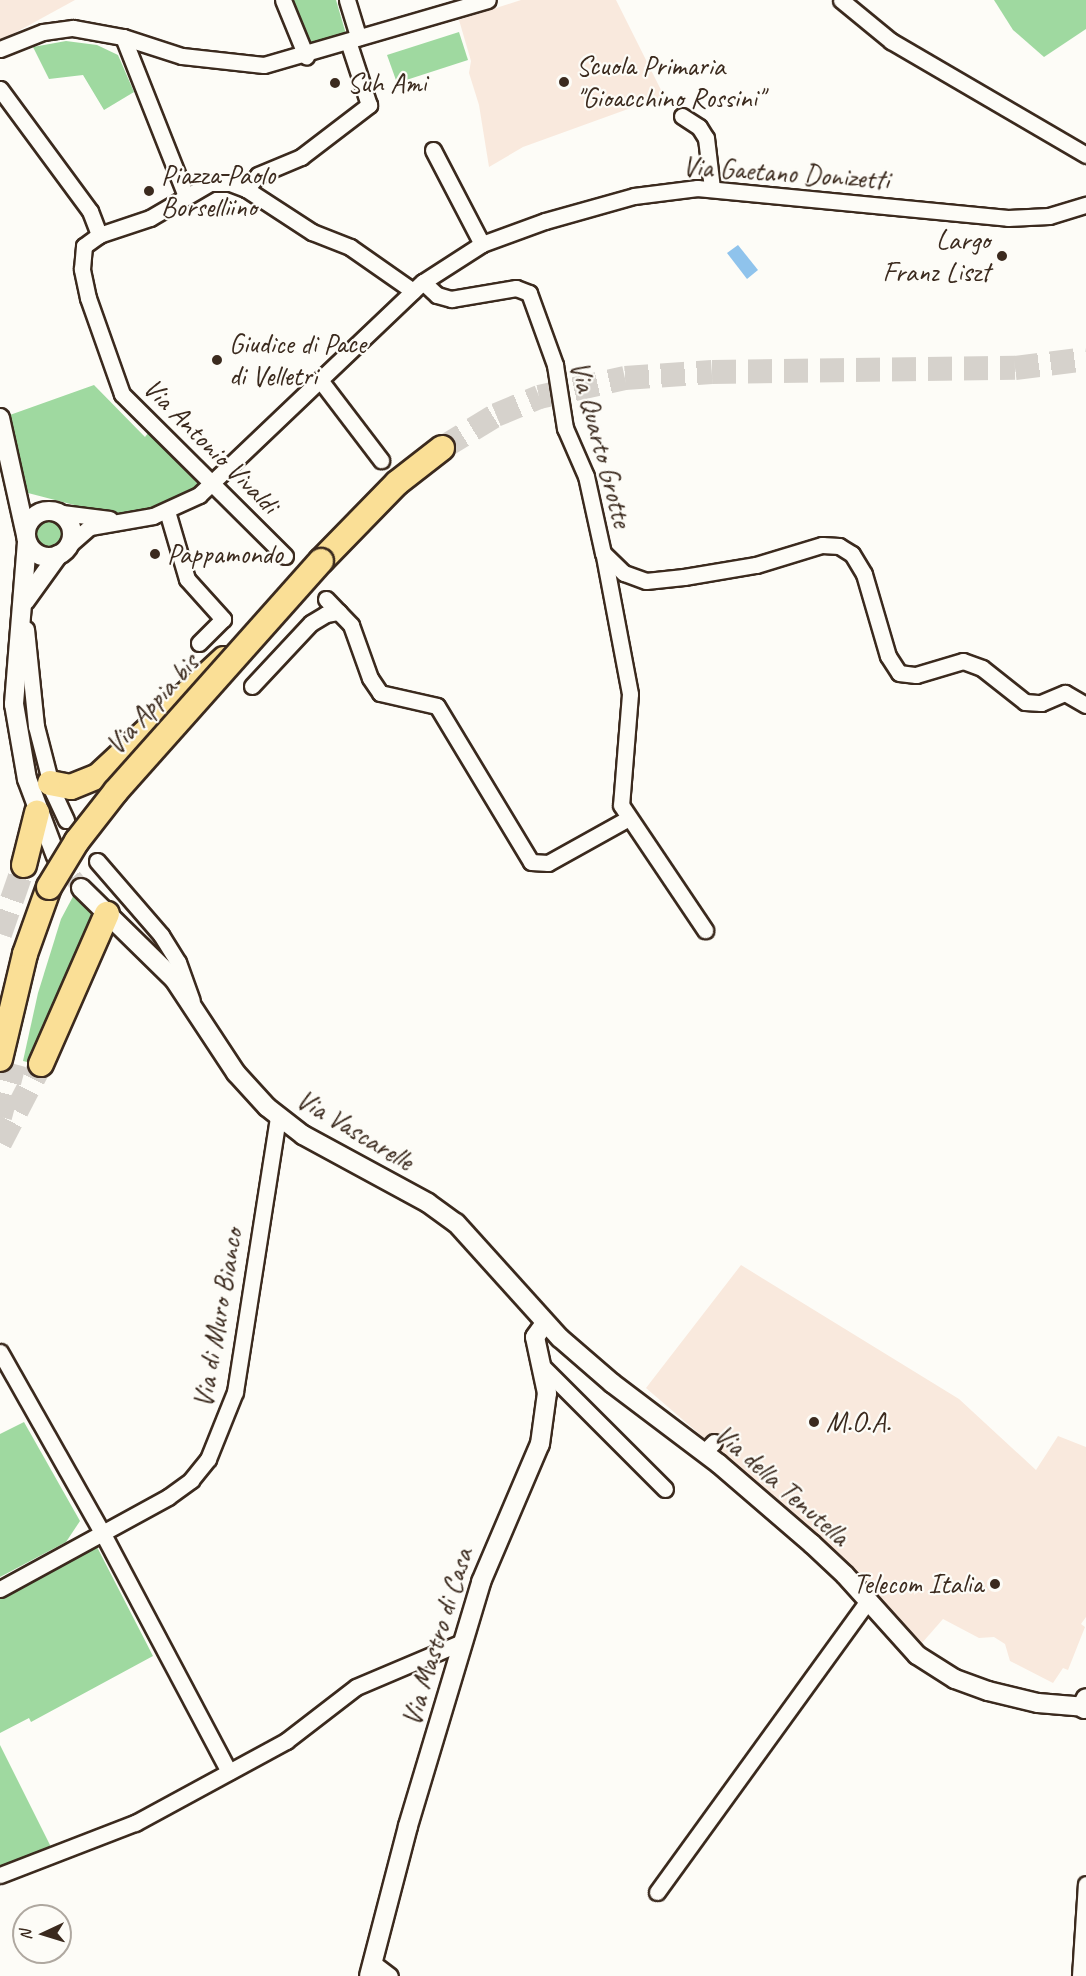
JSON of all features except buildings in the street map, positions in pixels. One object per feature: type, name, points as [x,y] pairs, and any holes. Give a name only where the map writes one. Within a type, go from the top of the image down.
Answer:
[{"type":"highway","name":"Via Appia bis","points":[[7,1062],[40,952],[64,889],[76,841],[116,791],[258,631],[407,494],[446,454]]},
{"type":"highway","name":"Via Appia bis","points":[[64,889],[127,800],[327,566]]},
{"type":"highway","points":[[50,783],[72,787],[92,780],[258,631]]},
{"type":"highway","points":[[24,865],[37,813]]},
{"type":"highway","points":[[41,1064],[107,914]]},
{"type":"street","points":[[283,0],[306,56]]},
{"type":"street","points":[[246,189],[258,175],[301,157],[369,105],[353,39],[347,0]]},
{"type":"street","points":[[0,49],[60,28],[88,29],[123,37],[182,56],[229,64],[264,65],[306,56],[353,39],[488,0]]},
{"type":"street","points":[[841,0],[900,46],[1086,155]]},
{"type":"street","points":[[123,37],[186,196]]},
{"type":"street","points":[[0,89],[90,211],[99,235]]},
{"type":"street","points":[[682,116],[699,127],[706,138],[712,188]]},
{"type":"street","points":[[433,150],[482,243]]},
{"type":"street","name":"Via Quarto Grotte","points":[[99,235],[144,221],[214,182],[246,189],[312,232],[350,248],[418,287],[446,299],[516,288],[525,289],[532,297],[555,365],[565,428],[586,477],[603,553],[624,573],[646,581],[740,569],[822,545],[839,546],[852,554],[864,574],[888,656],[900,673],[916,675],[963,661],[991,675],[1024,702],[1041,703],[1062,693],[1086,705]]},
{"type":"street","name":"Via Gaetano Donizetti","points":[[63,550],[85,529],[167,511],[213,483],[418,287],[482,243],[609,201],[662,190],[712,188],[1008,219],[1058,214],[1086,205]]},
{"type":"street","name":"Via Antonio Vivaldi","points":[[99,235],[84,246],[82,269],[92,312],[116,382],[131,406],[213,483],[285,556]]},
{"type":"street","points":[[320,380],[381,460]]},
{"type":"street","points":[[0,418],[27,539],[44,556],[63,550]]},
{"type":"street","points":[[11,467],[23,495],[69,525],[63,550],[24,602],[34,714],[50,783],[66,820]]},
{"type":"street","points":[[167,511],[187,579],[223,619],[199,643]]},
{"type":"street","points":[[50,512],[29,522],[24,602],[15,660],[14,704],[22,756],[37,813],[56,856]]},
{"type":"street","name":"Via Gaetano Donizetti","points":[[50,512],[122,521]]},
{"type":"street","points":[[603,553],[629,685],[628,742],[619,796],[627,819],[705,930]]},
{"type":"street","points":[[326,599],[351,625],[370,678],[380,693],[437,706],[531,862],[548,863],[627,819]]},
{"type":"street","points":[[252,686],[311,623],[326,614],[339,612]]},
{"type":"street","points":[[97,861],[166,942],[184,974],[194,1006]]},
{"type":"street","name":"Via Vascarelle","points":[[64,889],[107,914],[174,979],[194,1006],[236,1073],[278,1117],[337,1156],[428,1203],[456,1223],[546,1323]]},
{"type":"street","name":"Via di Muro Bianco","points":[[0,1589],[103,1534],[191,1480],[208,1459],[225,1423],[237,1382],[278,1117]]},
{"type":"street","name":"Via Mastro di Casa","points":[[371,1970],[462,1642],[493,1547],[540,1444],[547,1405],[544,1368],[535,1337],[546,1323]]},
{"type":"street","name":"Via della Tenutella","points":[[546,1323],[612,1383],[709,1447],[812,1544],[930,1664],[968,1684],[1023,1700],[1085,1704]]},
{"type":"street","points":[[0,1352],[103,1534],[229,1772]]},
{"type":"street","points":[[544,1368],[666,1489]]},
{"type":"street","points":[[657,1892],[868,1600]]},
{"type":"street","points":[[0,1875],[118,1831],[286,1741],[356,1687],[462,1642]]},
{"type":"street","points":[[1080,1976],[1086,1884]]},
{"type":"street","points":[[371,1970],[390,1976]]},
{"type":"shaded area","points":[[0,0],[75,0],[0,41]]},
{"type":"shaded area","name":"Scuola Primaria \"Gioacchino Rossini\"","points":[[521,0],[616,0],[664,96],[523,147],[489,167],[479,105],[469,73],[471,61],[459,20]]},
{"type":"shaded area","points":[[741,1265],[959,1399],[1036,1470],[1058,1436],[1086,1447],[1086,1617],[1081,1624],[1085,1627],[1068,1670],[1063,1668],[1053,1683],[1010,1661],[1005,1644],[994,1637],[979,1638],[943,1619],[922,1643],[896,1622],[883,1600],[836,1552],[646,1388]]},
{"type":"green space","points":[[287,0],[336,0],[346,34],[307,48]]},
{"type":"green space","points":[[994,0],[1086,0],[1086,29],[1044,57],[1013,30]]},
{"type":"green space","points":[[459,32],[468,60],[397,83],[387,55]]},
{"type":"green space","points":[[66,41],[97,45],[118,55],[134,92],[104,110],[83,75],[49,79],[33,47]]},
{"type":"green space","points":[[94,385],[145,437],[148,433],[199,485],[164,507],[109,514],[28,493],[7,416]]},
{"type":"green space","points":[[48,521],[57,525],[61,534],[57,543],[48,547],[39,543],[35,534],[39,525]]},
{"type":"green space","points":[[77,889],[93,909],[92,931],[31,1063],[23,1061],[38,993],[61,919]]},
{"type":"green space","points":[[24,1422],[80,1521],[66,1542],[0,1577],[0,1434]]},
{"type":"green space","points":[[97,1547],[153,1656],[31,1722],[29,1718],[0,1733],[0,1598]]},
{"type":"green space","points":[[0,1745],[52,1849],[0,1870]]},
{"type":"water","points":[[738,245],[758,270],[747,279],[727,253]]},
{"type":"tunnel","points":[[442,448],[496,415],[539,397],[625,378],[712,372],[1015,368],[1086,359]]},
{"type":"tunnel","points":[[56,856],[81,888]]},
{"type":"tunnel","points":[[0,934],[24,865]]},
{"type":"tunnel","points":[[0,1117],[14,1064]]},
{"type":"tunnel","points":[[0,1143],[41,1064]]},
{"type":"place","name":"Scuola Primaria \"Gioacchino Rossini\"","points":[[564,82]]},
{"type":"place","name":"Suh Ami","points":[[335,83]]},
{"type":"place","name":"Piazza Paolo Borselliino","points":[[149,191]]},
{"type":"place","name":"Largo Franz Liszt","points":[[1002,256]]},
{"type":"place","name":"Giudice di Pace di Velletri","points":[[217,360]]},
{"type":"place","name":"Pappamondo","points":[[155,554]]},
{"type":"place","name":"M.O.A.","points":[[814,1422]]},
{"type":"place","name":"Telecom Italia","points":[[995,1584]]}]
